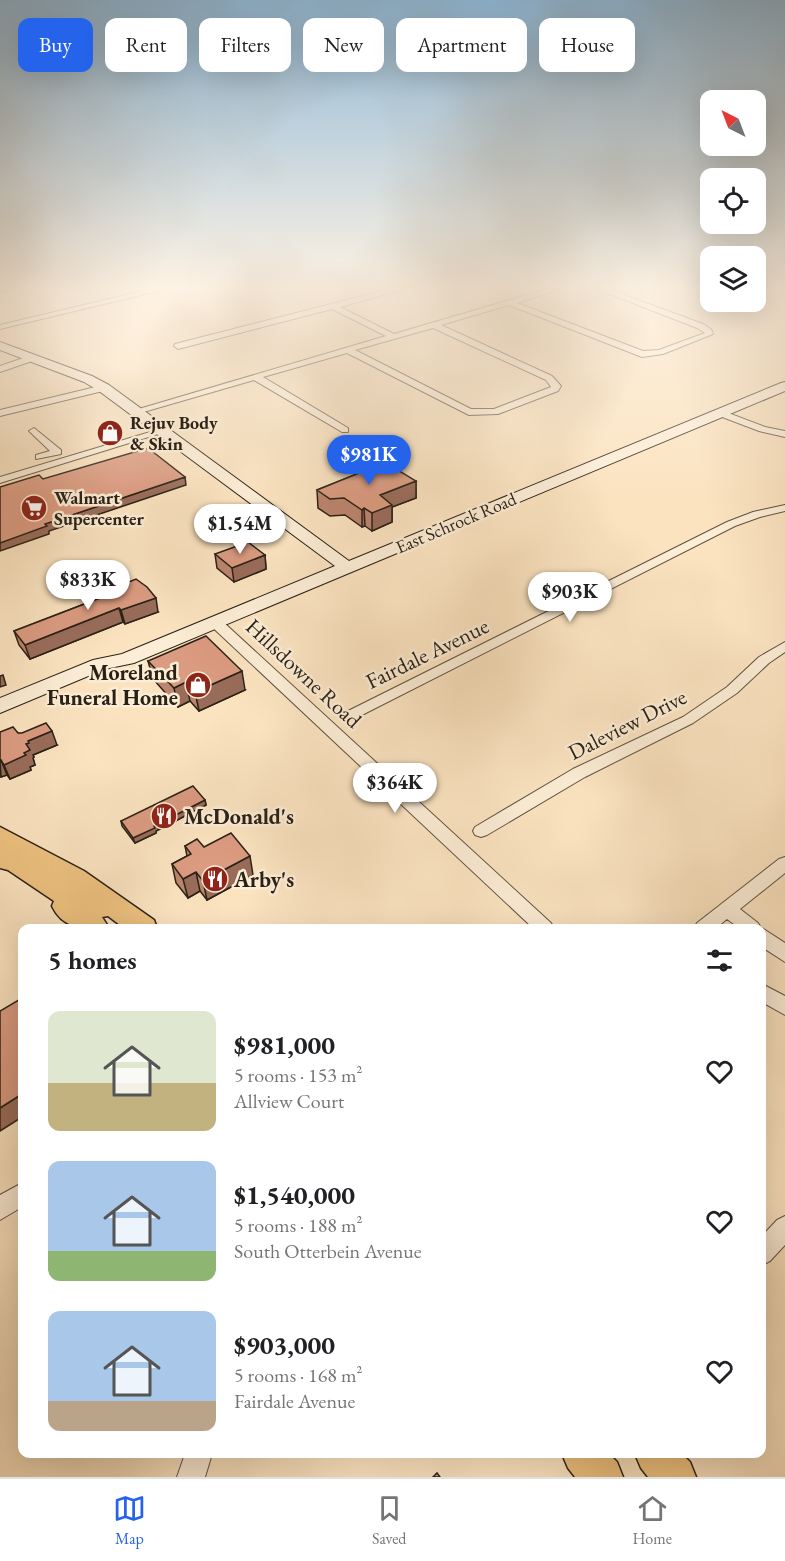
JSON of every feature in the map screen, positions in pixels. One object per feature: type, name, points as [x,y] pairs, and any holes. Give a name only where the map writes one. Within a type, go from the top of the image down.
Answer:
[{"type":"main road","points":[[0,836],[75,879],[102,921]]},
{"type":"main road","points":[[0,858],[17,863],[89,908],[102,921]]},
{"type":"main road","points":[[0,866],[53,897],[102,921],[120,924]]},
{"type":"main road","points":[[585,1458],[602,1477]]},
{"type":"main road","points":[[658,1458],[675,1477]]},
{"type":"street","points":[[0,369],[29,358],[88,379],[104,388],[348,568]]},
{"type":"street","points":[[137,411],[320,358]]},
{"type":"street","points":[[363,358],[462,409],[478,413],[495,412],[552,392],[556,386],[549,378],[505,358]]},
{"type":"street","points":[[256,376],[345,430]]},
{"type":"street","name":"East Schrock Road","points":[[0,706],[100,664],[127,659],[216,623],[785,386]]},
{"type":"street","points":[[0,413],[104,388]]},
{"type":"street","points":[[720,413],[762,429],[785,434]]},
{"type":"street","points":[[0,469],[57,452],[34,431]]},
{"type":"street","points":[[0,480],[162,431]]},
{"type":"street","name":"Fairdale Avenue","points":[[349,716],[731,524],[757,514],[785,508]]},
{"type":"street","name":"Hillsdowne Road","points":[[216,623],[541,924]]},
{"type":"street","name":"Daleview Drive","points":[[481,831],[579,774],[688,720],[732,690],[765,660],[785,646]]},
{"type":"street","name":"East Schrock Road","points":[[0,720],[110,674],[127,659]]},
{"type":"street","points":[[707,924],[785,864]]},
{"type":"street","points":[[727,909],[747,924]]},
{"type":"street","points":[[766,939],[785,954]]},
{"type":"street","points":[[766,994],[785,1006]]},
{"type":"street","points":[[0,1209],[18,1197]]},
{"type":"street","points":[[766,1249],[785,1228]]},
{"type":"street","points":[[191,1477],[198,1458]]},
{"type":"building","points":[[148,448],[185,477],[45,524],[47,526],[0,543],[0,487],[39,475],[43,479]]},
{"type":"building","points":[[378,458],[416,481],[380,495],[392,505],[372,513],[364,508],[362,510],[344,498],[330,499],[317,490],[369,469],[361,464]]},
{"type":"building","points":[[248,542],[265,555],[232,568],[215,554]]},
{"type":"building","points":[[136,579],[156,598],[121,610],[119,608],[25,645],[14,631],[108,595],[104,592]]},
{"type":"building","points":[[206,636],[242,671],[195,692],[186,682],[174,688],[148,661]]},
{"type":"building","points":[[46,723],[52,731],[28,741],[29,743],[26,744],[30,750],[24,753],[26,755],[4,765],[0,761],[0,732],[13,727],[18,733],[22,733]]},
{"type":"building","name":"McDonald's","points":[[193,786],[205,800],[154,826],[155,828],[133,838],[121,821]]},
{"type":"building","points":[[231,833],[250,856],[203,881],[196,872],[183,879],[172,864],[191,854],[185,846],[197,839],[204,847]]},
{"type":"building","points":[[18,1000],[18,1097],[0,1108],[0,1011]]},
{"type":"place","name":"Rejuv Body & Skin","points":[[110,433]]},
{"type":"place","name":"Walmart Supercenter","points":[[34,508]]},
{"type":"place","name":"Moreland Funeral Home","points":[[198,685]]},
{"type":"place","name":"McDonald's","points":[[164,816]]},
{"type":"place","name":"Arby's","points":[[215,879]]}]
